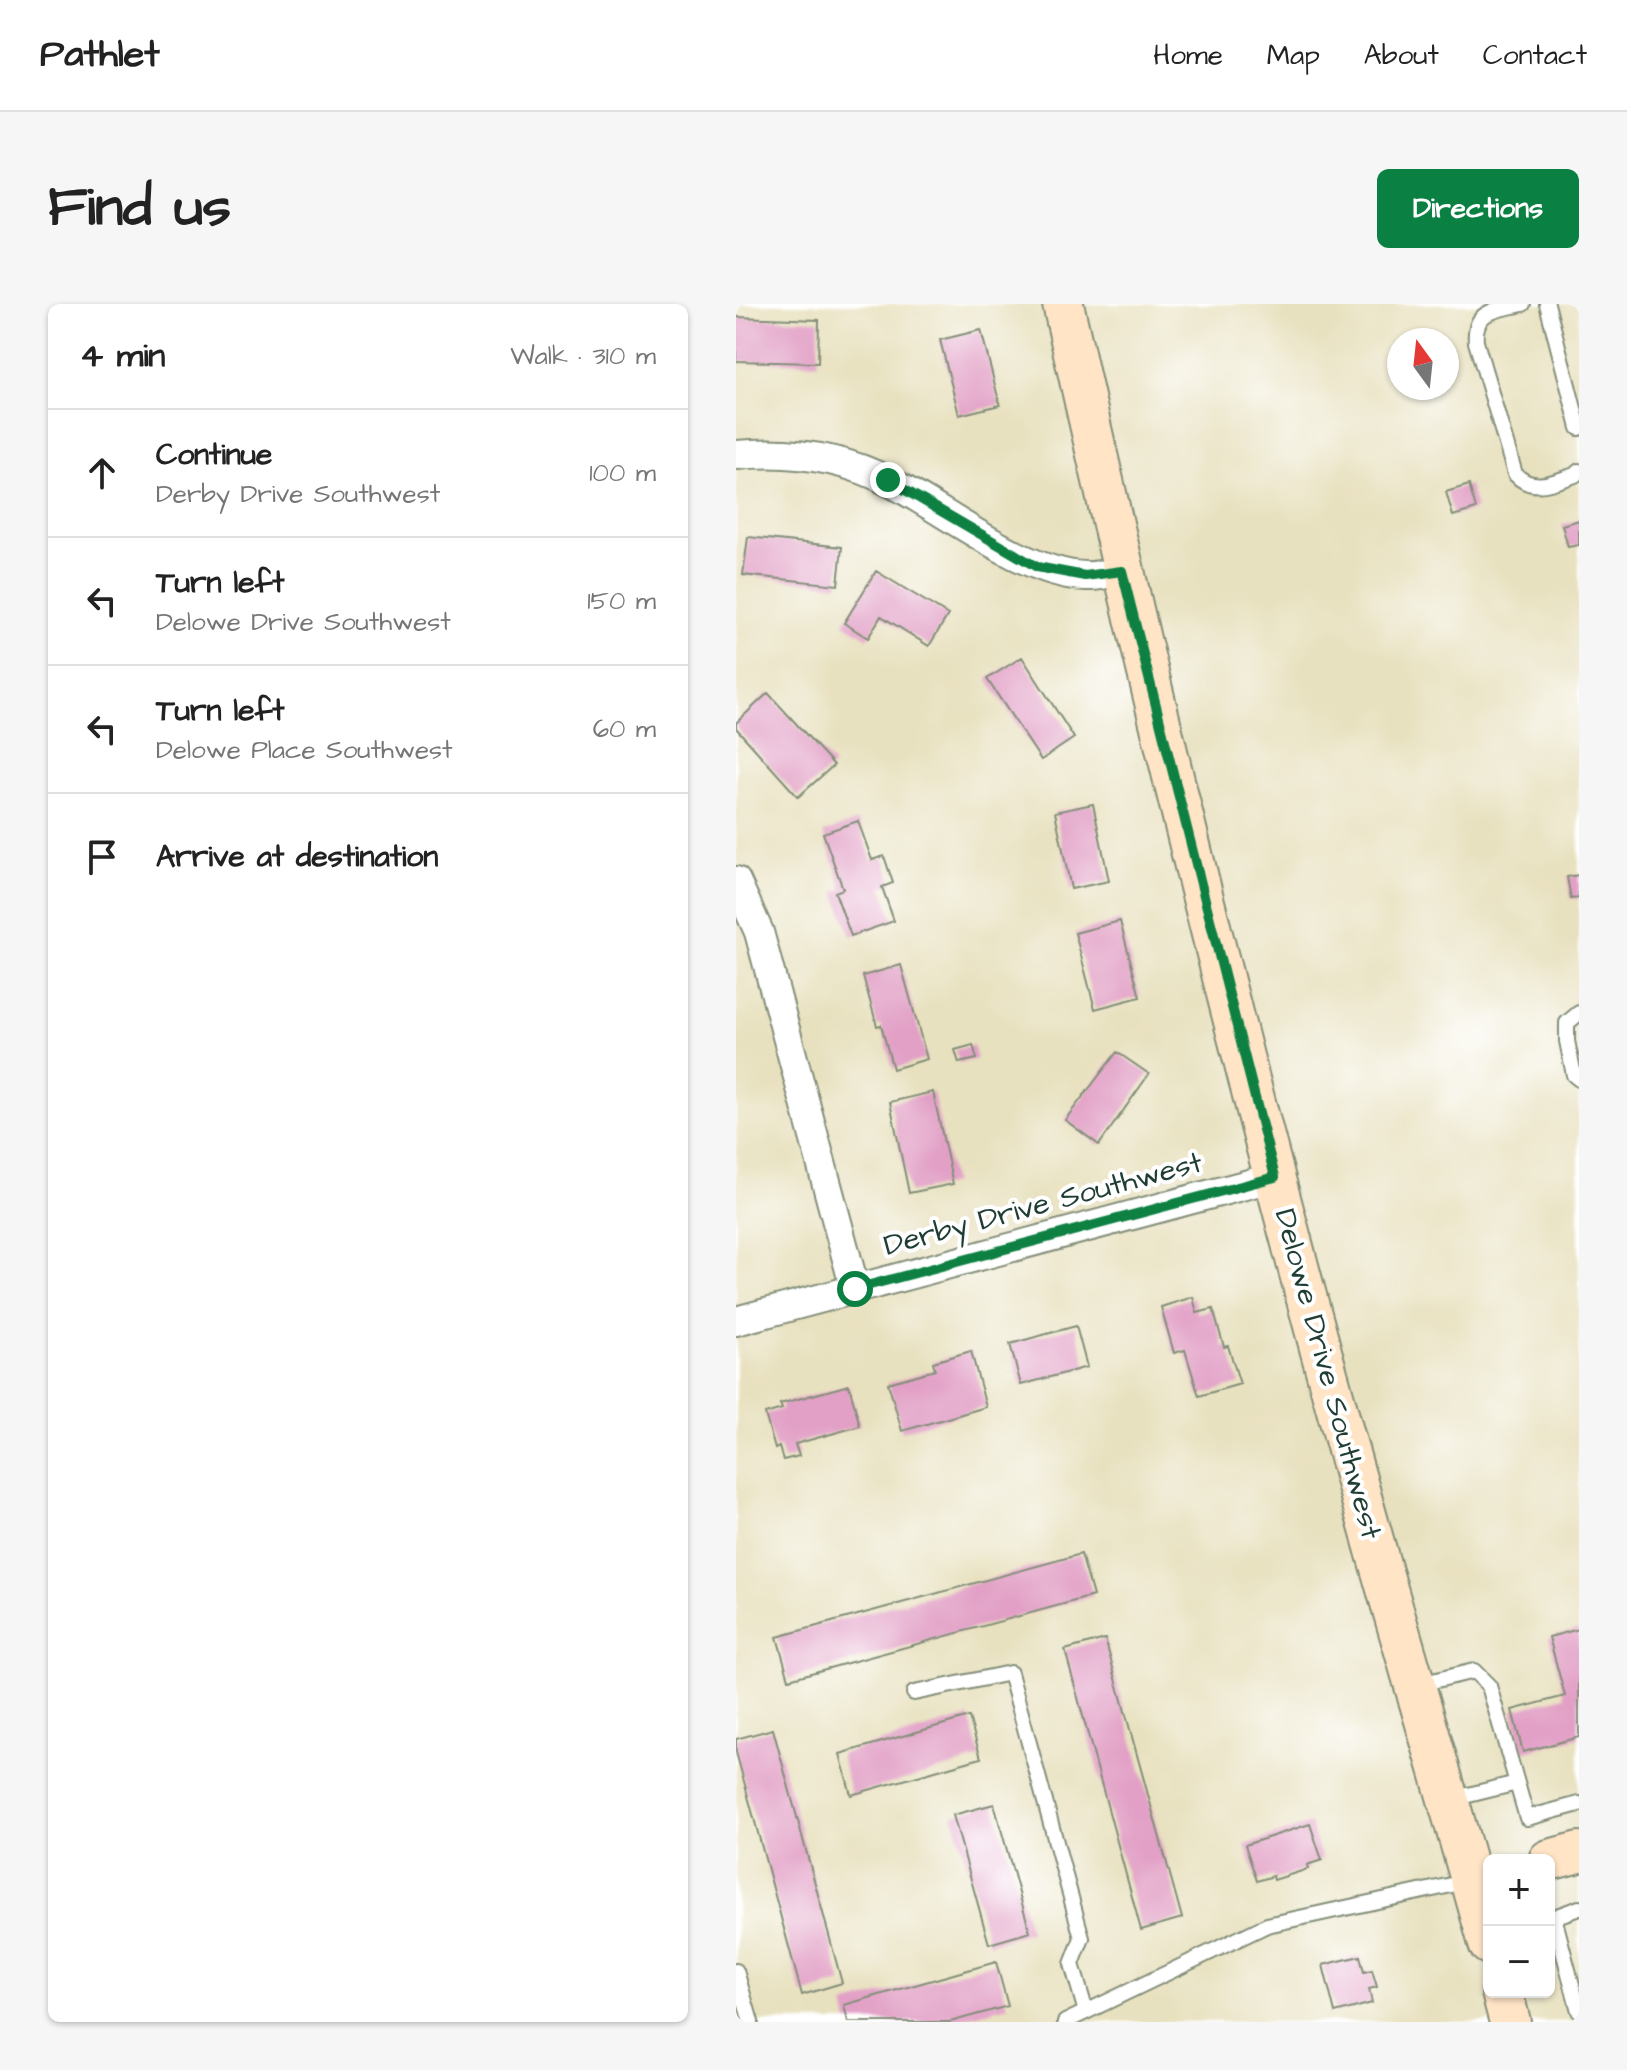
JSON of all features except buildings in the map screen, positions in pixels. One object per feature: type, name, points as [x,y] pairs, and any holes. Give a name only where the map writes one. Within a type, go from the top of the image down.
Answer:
[{"type":"street","name":"Delowe Drive Southwest","points":[[1063,304],[1122,571],[1275,1177],[1358,1486],[1448,1800],[1480,1878],[1487,1926]]},
{"type":"street","points":[[736,455],[775,451],[835,460],[888,480],[1037,567],[1085,576],[1122,571]]},
{"type":"street","points":[[736,881],[759,932],[855,1289]]},
{"type":"street","name":"Derby Drive Southwest","points":[[736,1321],[1275,1177]]},
{"type":"street","points":[[1555,1858],[1579,1852]]},
{"type":"street","points":[[1504,1998],[1510,2022]]},
{"type":"lane","points":[[1523,304],[1490,312],[1479,319],[1475,328],[1476,342],[1515,474],[1524,483],[1533,486],[1575,475],[1579,471]]},
{"type":"lane","points":[[1547,304],[1579,428]]},
{"type":"lane","points":[[1579,1013],[1567,1023],[1567,1041],[1574,1075],[1579,1079]]},
{"type":"lane","points":[[1415,1685],[1474,1671],[1489,1686],[1527,1818],[1579,1804]]},
{"type":"lane","points":[[914,1693],[1010,1673],[1082,1938],[1072,1964],[1086,2012]]},
{"type":"lane","points":[[1448,1800],[1517,1783]]},
{"type":"lane","points":[[1065,2022],[1267,1925],[1480,1878]]},
{"type":"lane","points":[[1578,2003],[1572,1952],[1554,1917],[1579,1908]]},
{"type":"lane","points":[[736,1971],[751,2022]]},
{"type":"route","points":[[855,1289],[1275,1177],[1122,571],[1085,576],[1037,567],[888,480]]}]
